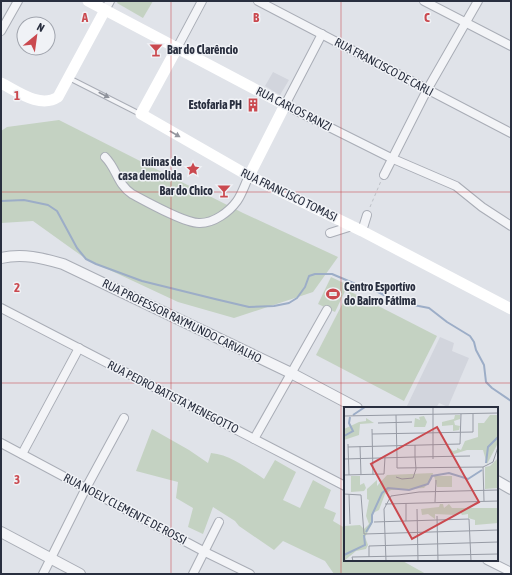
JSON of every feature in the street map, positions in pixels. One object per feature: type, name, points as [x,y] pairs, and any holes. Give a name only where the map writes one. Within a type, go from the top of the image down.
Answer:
[{"type":"main road","name":"RUA CARLOS RANZI","points":[[88,1],[108,6],[177,48],[285,105]]},
{"type":"main road","points":[[1,83],[44,102],[52,101],[61,93],[108,6]]},
{"type":"main road","points":[[141,114],[177,48]]},
{"type":"main road","points":[[249,176],[285,105]]},
{"type":"main road","name":"RUA FRANCISCO TOMASI","points":[[141,114],[249,176],[362,231],[511,309]]},
{"type":"street","points":[[1,31],[18,1]]},
{"type":"street","points":[[177,48],[202,1]]},
{"type":"street","name":"RUA FRANCISCO DE CARLI","points":[[258,1],[511,133]]},
{"type":"street","points":[[424,1],[511,46]]},
{"type":"street","points":[[384,175],[391,158],[478,1]]},
{"type":"street","points":[[285,105],[322,34]]},
{"type":"street","name":"RUA CARLOS RANZI","points":[[285,105],[391,158],[456,186],[482,208],[511,226]]},
{"type":"street","points":[[105,157],[110,163],[124,189],[188,221],[199,223],[210,222],[228,211],[237,201],[249,176]]},
{"type":"street","points":[[362,231],[367,215]]},
{"type":"street","points":[[330,233],[352,226]]},
{"type":"street","name":"RUA PROFESSOR RAYMUNDO CARVALHO","points":[[1,258],[13,255],[27,256],[63,264],[291,374],[355,407]]},
{"type":"street","name":"RUA PEDRO BATISTA MENEGOTTO","points":[[1,308],[344,485]]},
{"type":"street","points":[[254,439],[327,310]]},
{"type":"street","points":[[22,454],[79,348]]},
{"type":"street","points":[[43,574],[86,488],[124,418]]},
{"type":"street","name":"RUA NOELY CLEMENTE DE ROSSI","points":[[1,443],[205,552],[250,574]]},
{"type":"street","points":[[498,482],[511,489]]},
{"type":"street","points":[[193,574],[219,522]]},
{"type":"street","points":[[1,532],[80,574]]},
{"type":"street","points":[[489,561],[511,572]]},
{"type":"lane","name":"RUA FRANCISCO TOMASI","points":[[69,77],[141,114]]},
{"type":"path","points":[[367,215],[384,175]]},
{"type":"shaded area","points":[[273,72],[289,80],[280,95],[265,86]]},
{"type":"shaded area","points":[[440,337],[454,343],[452,351],[469,358],[448,407],[439,403],[437,407],[406,407]]},
{"type":"green space","points":[[118,1],[153,1],[143,18],[117,3]]},
{"type":"green space","points":[[59,120],[243,213],[338,257],[313,292],[234,318],[178,302],[86,259],[33,221],[1,223],[1,131],[7,127]]},
{"type":"green space","name":"Centro Esportívo do Bairro Fátima","points":[[331,277],[348,285],[335,312],[318,304]]},
{"type":"green space","points":[[349,291],[437,336],[404,401],[316,355]]},
{"type":"green space","points":[[152,429],[189,450],[208,463],[211,453],[225,456],[264,479],[275,460],[296,472],[283,500],[300,508],[313,480],[331,490],[324,508],[336,513],[333,521],[344,527],[344,561],[403,561],[426,574],[334,574],[325,561],[283,541],[274,550],[239,526],[235,521],[213,507],[203,534],[188,527],[193,508],[176,498],[178,482],[136,471]]},
{"type":"waterway","points":[[1,201],[24,200],[48,205],[57,211],[77,248],[86,259],[142,281],[249,307],[274,306],[289,303],[297,298],[305,287],[309,276],[315,274],[332,274],[376,291],[398,302],[429,308],[447,322],[470,336],[484,365],[486,382],[511,401]]},
{"type":"place","name":"Bar do Clarêncio","points":[[156,50]]},
{"type":"place","name":"Estofaria PH","points":[[253,105]]},
{"type":"place","name":"ruínas de casa demolida","points":[[193,169]]},
{"type":"place","name":"Bar do Chico","points":[[224,191]]},
{"type":"place","name":"Centro Esportívo do Bairro Fátima","points":[[333,294]]}]
